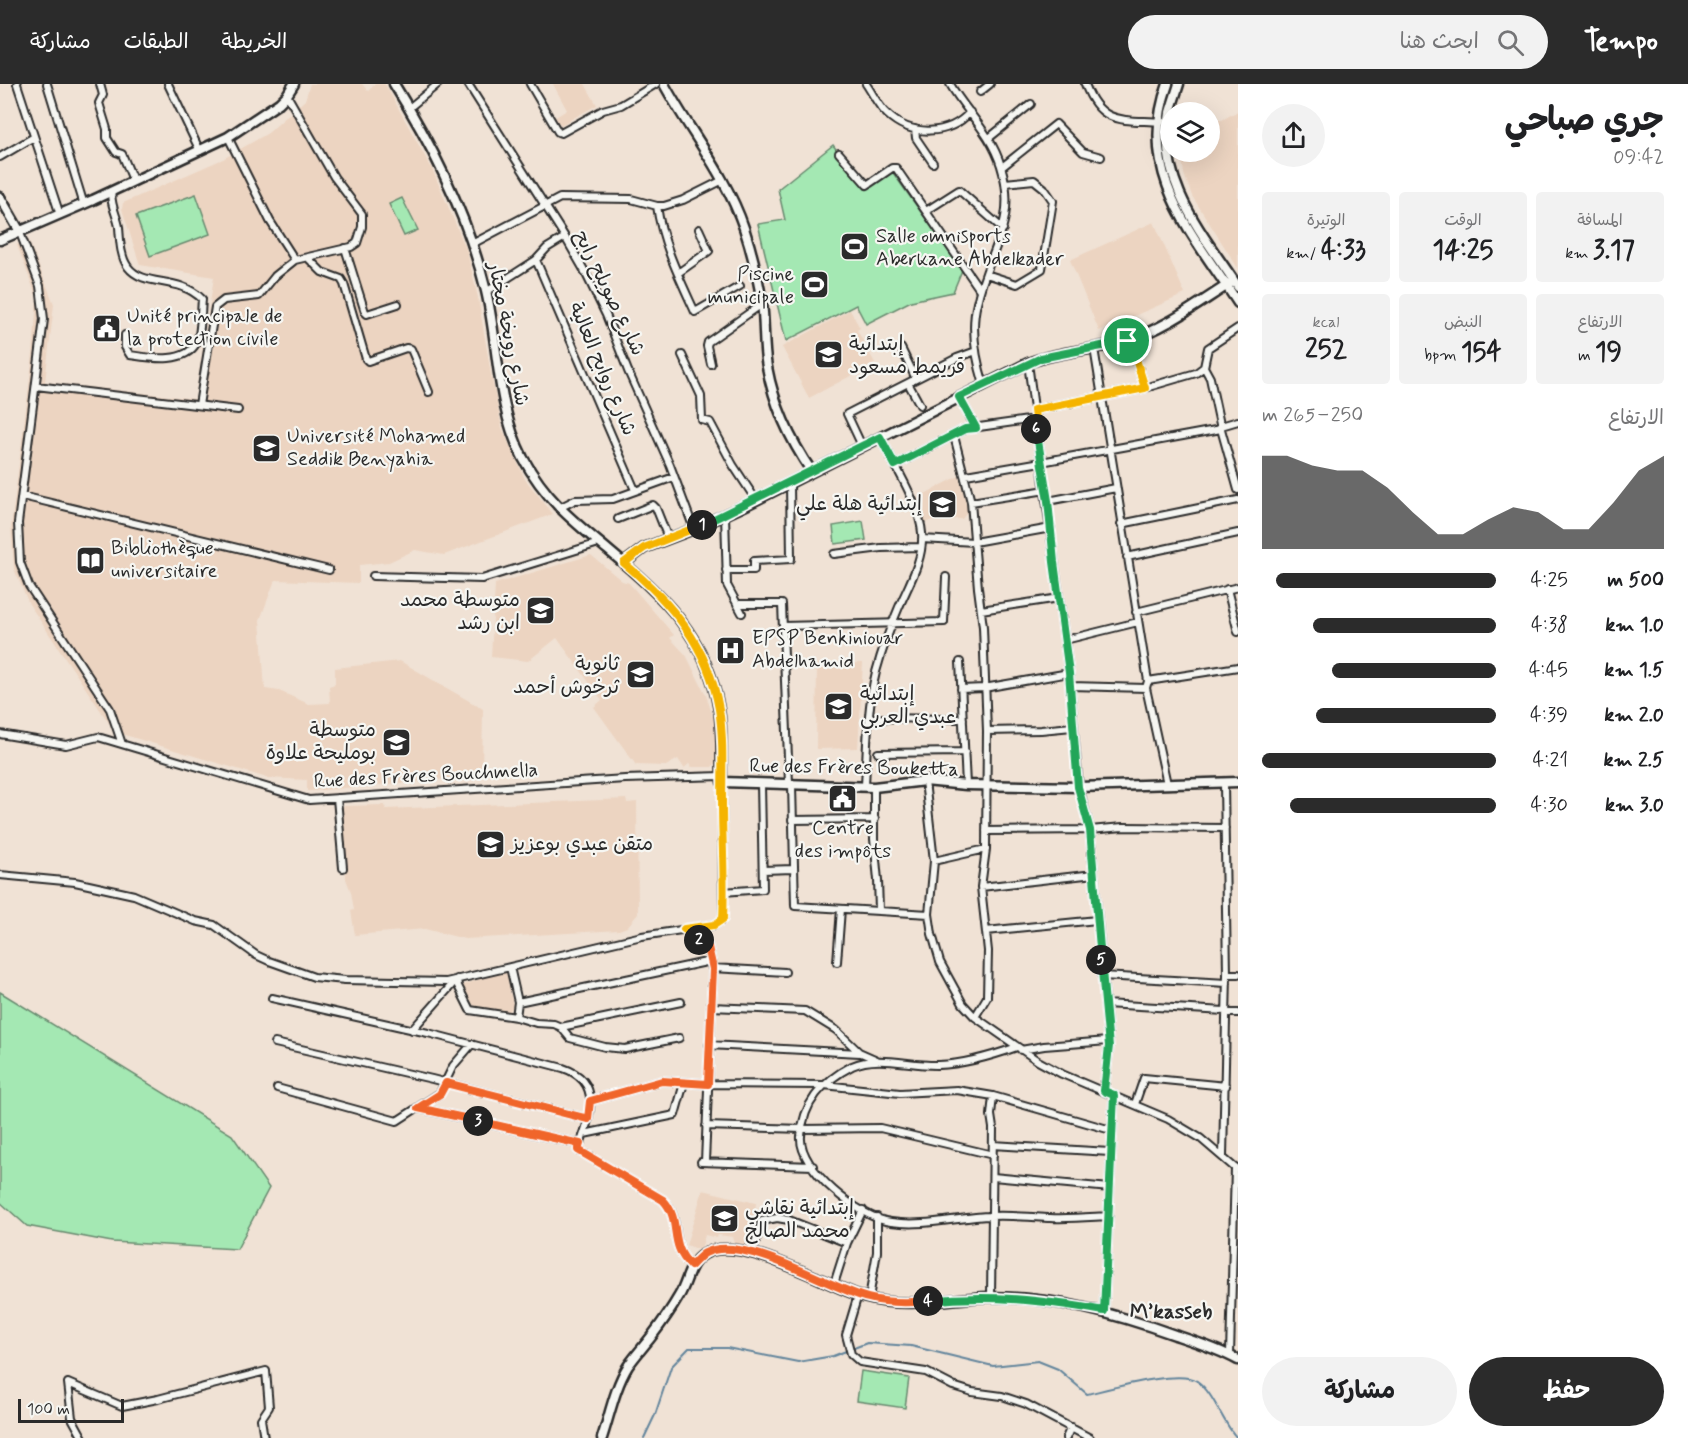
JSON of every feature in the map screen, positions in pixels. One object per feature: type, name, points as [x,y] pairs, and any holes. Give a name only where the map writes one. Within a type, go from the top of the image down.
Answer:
[{"type":"main road","points":[[0,240],[84,205],[228,137],[272,108],[287,95],[294,84]]},
{"type":"main road","name":"شارع رويخة مختار","points":[[394,84],[438,163],[472,244],[486,292],[508,421],[517,444],[532,473],[559,508],[668,603],[683,622],[703,657],[719,708],[722,779]]},
{"type":"main road","points":[[664,84],[723,180],[744,227],[762,304],[767,365],[772,387],[787,429],[812,472]]},
{"type":"main road","points":[[1168,84],[1159,121],[1159,155],[1169,192],[1190,230],[1233,285]]},
{"type":"main road","points":[[1173,102],[1179,84]]},
{"type":"main road","points":[[1170,162],[1179,194],[1233,285],[1238,303]]},
{"type":"main road","points":[[1,200],[19,231]]},
{"type":"main road","points":[[624,563],[644,548],[694,529],[756,500],[1028,363],[1051,355],[1130,340],[1233,285]]},
{"type":"main road","name":"Rue des Frères Bouketta","points":[[722,779],[761,784],[870,787],[925,781],[987,786],[1078,787],[1238,782]]},
{"type":"main road","points":[[602,1438],[628,1365],[662,1324],[681,1293],[691,1266],[703,1254],[712,1251],[752,1253],[790,1265],[858,1295],[884,1301],[914,1302],[991,1297],[1048,1300],[1104,1311],[1234,1358]]},
{"type":"street","points":[[17,84],[60,215]]},
{"type":"street","points":[[46,84],[84,205]]},
{"type":"street","points":[[100,84],[103,95],[99,104],[108,138],[116,152],[122,154],[133,180]]},
{"type":"street","points":[[168,84],[200,151]]},
{"type":"street","points":[[409,108],[438,84]]},
{"type":"street","name":"شارع صويلح رابح","points":[[468,84],[565,237],[606,315],[675,477],[694,529]]},
{"type":"street","points":[[530,84],[544,111],[561,133],[603,110],[621,105],[656,84]]},
{"type":"street","points":[[866,84],[888,115],[901,124],[915,129],[932,131],[945,129],[964,118],[970,111]]},
{"type":"street","points":[[950,84],[989,138],[1002,167],[1005,183],[1006,212],[1003,229],[980,290],[975,314],[976,351],[984,385]]},
{"type":"street","points":[[980,92],[990,84]]},
{"type":"street","points":[[1085,84],[1095,102],[1106,114],[1127,122],[1159,121]]},
{"type":"street","points":[[199,405],[215,307],[224,300],[259,296],[275,276],[296,260],[345,248],[357,243],[360,239],[362,214],[334,177],[287,95]]},
{"type":"street","points":[[989,138],[1031,104]]},
{"type":"street","points":[[1002,167],[1056,124],[1083,152],[1101,157]]},
{"type":"street","points":[[915,129],[916,138],[933,163]]},
{"type":"street","points":[[0,157],[34,137]]},
{"type":"street","points":[[228,137],[270,221],[296,260]]},
{"type":"street","points":[[839,153],[867,184],[892,168],[896,168],[980,290]]},
{"type":"street","points":[[472,244],[564,198],[631,199],[657,207],[670,206],[723,180]]},
{"type":"street","points":[[986,274],[1017,284],[1042,269],[1053,201],[1044,188],[1034,180],[1005,183]]},
{"type":"street","points":[[926,212],[959,190],[1003,229]]},
{"type":"street","points":[[112,191],[121,250],[128,267],[143,279],[172,282],[193,290],[202,299],[197,342],[187,353],[171,358],[130,355],[125,347],[125,335]]},
{"type":"street","points":[[657,207],[658,217],[678,273],[695,312],[740,286]]},
{"type":"street","points":[[678,273],[709,251],[699,229]]},
{"type":"street","points":[[19,231],[35,272],[43,301],[44,319],[22,496],[18,541],[20,562],[25,578],[110,709],[122,744]]},
{"type":"street","points":[[486,292],[537,260],[547,248],[565,237]]},
{"type":"street","points":[[345,248],[365,312],[368,314],[398,304]]},
{"type":"street","points":[[308,258],[322,272],[340,279],[344,284],[366,359],[368,361],[406,348],[411,350],[429,392]]},
{"type":"street","name":"شارع روابح العالية","points":[[537,260],[635,490]]},
{"type":"street","points":[[711,364],[706,346],[708,342],[762,304]]},
{"type":"street","points":[[1034,410],[1145,388],[1196,374],[1204,367],[1208,348],[1238,328]]},
{"type":"street","points":[[1130,340],[1145,388]]},
{"type":"street","points":[[901,348],[916,379]]},
{"type":"street","points":[[1094,348],[1147,685],[1167,784]]},
{"type":"street","points":[[862,446],[847,414],[976,351]]},
{"type":"street","points":[[682,355],[701,396],[702,420],[710,422],[733,465],[756,500]]},
{"type":"street","points":[[1028,363],[1071,686],[1072,727],[1078,787],[1090,830],[1108,1041],[1104,1091]]},
{"type":"street","points":[[1204,367],[1210,378],[1238,490]]},
{"type":"street","points":[[908,383],[920,405]]},
{"type":"street","points":[[36,386],[238,410]]},
{"type":"street","points":[[959,397],[976,428]]},
{"type":"street","points":[[895,465],[965,429],[1035,419]]},
{"type":"street","points":[[966,475],[1221,428],[1238,421]]},
{"type":"street","points":[[954,436],[966,475],[971,502],[981,610],[987,731],[986,849],[981,887],[988,951],[987,997],[975,1017]]},
{"type":"street","points":[[879,910],[870,787],[869,718],[876,671],[892,624],[917,565],[922,539],[920,520],[880,437]]},
{"type":"street","points":[[559,508],[575,500],[613,499],[675,477]]},
{"type":"street","points":[[726,570],[754,570],[754,561],[791,559],[790,483]]},
{"type":"street","points":[[1048,501],[1116,488]]},
{"type":"street","points":[[971,502],[1046,490]]},
{"type":"street","points":[[22,496],[329,570]]},
{"type":"street","points":[[1122,524],[1238,500]]},
{"type":"street","points":[[618,519],[653,505],[668,538]]},
{"type":"street","points":[[725,514],[726,585],[742,613]]},
{"type":"street","points":[[922,539],[974,542],[1051,528]]},
{"type":"street","points":[[1127,557],[1238,533]]},
{"type":"street","points":[[374,576],[483,579],[599,543]]},
{"type":"street","points":[[834,554],[881,548],[921,547]]},
{"type":"street","points":[[783,626],[944,622],[946,577]]},
{"type":"street","points":[[1136,612],[1238,586]]},
{"type":"street","points":[[1227,589],[1238,632]]},
{"type":"street","points":[[981,610],[1059,598]]},
{"type":"street","points":[[737,604],[782,604],[796,908],[929,914]]},
{"type":"street","points":[[1065,640],[1138,622]]},
{"type":"street","points":[[960,662],[966,785]]},
{"type":"street","points":[[1071,686],[1147,685],[1238,667]]},
{"type":"street","points":[[961,689],[984,688],[1069,673]]},
{"type":"street","points":[[869,718],[963,718]]},
{"type":"street","points":[[987,731],[1072,727]]},
{"type":"street","name":"Rue des Frères Bouchmella","points":[[0,734],[62,745],[79,744],[99,738],[309,800],[635,779],[722,779]]},
{"type":"street","points":[[878,753],[964,752]]},
{"type":"street","points":[[0,875],[83,883],[134,895],[195,921],[214,925],[256,955],[314,977],[416,983],[446,982],[596,946],[714,925],[723,919],[722,779]]},
{"type":"street","points":[[925,781],[934,861],[929,914],[940,962],[957,994],[975,1017],[1019,1049],[1062,1074],[1168,1119],[1200,1138],[1236,1168],[1234,1358]]},
{"type":"street","points":[[723,892],[763,889],[761,784]]},
{"type":"street","points":[[1223,1157],[1227,982],[1224,784]]},
{"type":"street","points":[[337,798],[344,868]]},
{"type":"street","points":[[792,820],[874,819]]},
{"type":"street","points":[[986,831],[1090,830],[1123,827],[1225,828]]},
{"type":"street","points":[[934,861],[986,849]]},
{"type":"street","points":[[762,870],[793,869]]},
{"type":"street","points":[[981,887],[1094,874]]},
{"type":"street","points":[[837,963],[841,909]]},
{"type":"street","points":[[986,931],[1097,920]]},
{"type":"street","points":[[684,929],[708,947],[712,964],[703,1162],[813,1166]]},
{"type":"street","points":[[518,1002],[712,964],[785,972]]},
{"type":"street","points":[[510,967],[518,1002],[516,1017]]},
{"type":"street","points":[[1227,974],[1238,974]]},
{"type":"street","points":[[1102,976],[1227,982]]},
{"type":"street","points":[[458,979],[470,1010],[561,1027],[681,1002]]},
{"type":"street","points":[[412,1030],[458,979]]},
{"type":"street","points":[[272,998],[472,1044],[571,1070],[587,1085],[590,1101],[588,1119],[578,1150],[663,1200],[671,1208],[676,1244],[682,1258],[691,1266]]},
{"type":"street","points":[[1105,1004],[1238,1013]]},
{"type":"street","points":[[711,1007],[805,1011],[836,1030],[859,1052],[863,1062]]},
{"type":"street","points":[[561,1027],[570,1038],[605,1047],[625,1049],[679,1038]]},
{"type":"street","points":[[1108,1041],[1019,1049],[985,1058],[937,1065],[863,1062],[846,1069],[824,1085],[809,1102],[802,1129],[801,1146],[829,1187],[863,1210],[890,1222],[922,1222],[992,1216],[1052,1218],[1109,1216]]},
{"type":"street","points":[[275,1043],[588,1119]]},
{"type":"street","points":[[277,1088],[397,1121],[440,1094],[453,1066],[472,1044]]},
{"type":"street","points":[[709,1045],[859,1052],[880,1061]]},
{"type":"street","points":[[1135,1104],[1144,1078],[1226,1086]]},
{"type":"street","points":[[590,1101],[662,1081],[708,1084],[824,1085],[900,1093],[957,1090],[993,1096],[1111,1130]]},
{"type":"street","points":[[584,1134],[675,1115],[684,1083]]},
{"type":"street","points":[[1104,1311],[1114,1095]]},
{"type":"street","points":[[991,1297],[993,1128],[991,1115],[993,1096]]},
{"type":"street","points":[[418,1108],[580,1144]]},
{"type":"street","points":[[706,1126],[802,1129],[880,1128],[993,1155]]},
{"type":"street","points":[[993,1144],[1110,1152]]},
{"type":"street","points":[[993,1177],[1055,1181],[1110,1188]]},
{"type":"street","points":[[834,1284],[847,1243],[863,1210]]},
{"type":"street","points":[[869,1298],[877,1252],[877,1217]]},
{"type":"street","points":[[752,1253],[762,1221],[777,1218],[789,1220],[847,1243]]},
{"type":"street","points":[[858,1295],[846,1335],[851,1354],[860,1362],[926,1372],[953,1386],[972,1392],[1002,1396],[1026,1404],[1090,1438]]},
{"type":"street","points":[[80,1436],[72,1418],[68,1383],[122,1406],[266,1371],[269,1407],[261,1419],[264,1438]]},
{"type":"street","points":[[1066,1438],[1071,1427]]},
{"type":"shaded area","name":"Université Mohamed Seddik Benyahia","points":[[310,84],[362,84],[368,91],[375,84],[385,84],[433,171],[467,251],[502,428],[525,479],[553,514],[444,555],[415,550],[389,562],[359,565],[359,583],[275,580],[260,620],[265,689],[279,691],[309,704],[330,703],[329,686],[335,684],[335,668],[400,661],[483,709],[482,776],[307,791],[307,780],[267,778],[115,732],[29,604],[14,569],[11,527],[33,354],[37,298],[17,245],[28,239],[54,304],[45,382],[195,399],[214,277],[140,265],[122,209],[123,203],[223,159],[268,133],[305,100]]},
{"type":"shaded area","points":[[553,84],[585,84],[597,105],[561,125],[554,118],[567,110]]},
{"type":"shaded area","points":[[1238,111],[1238,268],[1192,196],[1182,162],[1220,162],[1220,120]]},
{"type":"shaded area","points":[[1154,222],[1185,294],[1099,331],[1070,260]]},
{"type":"shaded area","name":"إبتدائية قريمط مسعود","points":[[850,310],[860,328],[857,330],[875,363],[809,398],[782,347]]},
{"type":"shaded area","name":"إبتدائية هلة علي","points":[[959,476],[968,511],[962,519],[932,520],[925,523],[917,498]]},
{"type":"shaded area","name":"ثانوية ثرخوش أحمد","points":[[591,555],[622,581],[629,583],[674,635],[670,638],[686,655],[706,695],[715,723],[717,761],[712,767],[692,767],[689,764],[684,768],[678,759],[666,766],[636,765],[594,707],[602,700],[557,638],[528,661],[491,657],[495,584]]},
{"type":"shaded area","name":"إبتدائية عبدي العربي","points":[[863,663],[858,748],[816,749],[817,664]]},
{"type":"shaded area","name":"متقن عبدي بوعزيز","points":[[626,799],[627,803],[637,802],[638,914],[627,927],[619,930],[465,939],[425,929],[355,935],[351,911],[354,910],[346,879],[342,806],[385,805],[386,809]]},
{"type":"shaded area","points":[[506,970],[513,1006],[509,1012],[471,1005],[463,985]]},
{"type":"shaded area","name":"إبتدائية نقاشي محمد الصالح","points":[[703,1190],[756,1203],[751,1247],[735,1243],[733,1237],[718,1235],[717,1238],[705,1235],[701,1250],[686,1245]]},
{"type":"green space","name":"Salle omnisports Aberkane Abdelkader","points":[[833,145],[865,189],[891,170],[962,270],[953,292],[911,301],[866,324],[856,305],[786,341],[758,224],[785,220],[778,189]]},
{"type":"green space","points":[[196,194],[210,234],[150,256],[136,216]]},
{"type":"green space","points":[[402,198],[418,230],[404,236],[389,204]]},
{"type":"green space","points":[[863,521],[866,540],[835,544],[833,526]]},
{"type":"green space","points":[[0,992],[232,1135],[269,1188],[237,1249],[112,1242],[27,1226],[0,1202]]},
{"type":"green space","points":[[861,1371],[909,1378],[905,1408],[857,1401]]},
{"type":"waterway","points":[[644,1438],[655,1415],[671,1367],[689,1348],[727,1348],[798,1362],[833,1356],[867,1343],[911,1346],[993,1366],[1038,1361],[1058,1369],[1087,1394],[1144,1381],[1175,1377],[1188,1378],[1203,1386],[1237,1438]]},
{"type":"place","name":"Salle omnisports Aberkane Abdelkader","points":[[855,247]]},
{"type":"place","name":"Piscine municipale","points":[[815,285]]},
{"type":"place","name":"Unité principale de la protection civile","points":[[106,328]]},
{"type":"place","name":"إبتدائية قريمط مسعود","points":[[828,355]]},
{"type":"place","name":"Université Mohamed Seddik Benyahia","points":[[266,448]]},
{"type":"place","name":"إبتدائية هلة علي","points":[[943,504]]},
{"type":"place","name":"Bibliothèque universitaire","points":[[90,560]]},
{"type":"place","name":"متوسطة محمد ابن رشد","points":[[541,611]]},
{"type":"place","name":"EPSP Benkiniouar Abdelhamid","points":[[731,650]]},
{"type":"place","name":"ثانوية ثرخوش أحمد","points":[[640,675]]},
{"type":"place","name":"إبتدائية عبدي العربي","points":[[839,706]]},
{"type":"place","name":"متوسطة بومليحة علاوة","points":[[397,742]]},
{"type":"place","name":"Centre des impôts","points":[[843,798]]},
{"type":"place","name":"متقن عبدي بوعزيز","points":[[490,844]]},
{"type":"place","name":"إبتدائية نقاشي محمد الصالح","points":[[724,1219]]},
{"type":"district","name":"M’kasseb","points":[[1171,1312]]},
{"type":"route","points":[[1130,340],[1145,388],[1034,410],[1071,686],[1072,727],[1078,787],[1090,830],[1109,1046],[1104,1091],[1114,1095],[1104,1311],[1048,1300],[991,1297],[914,1302],[884,1301],[842,1289],[790,1265],[739,1251],[712,1251],[703,1254],[691,1266],[682,1258],[676,1244],[671,1208],[663,1200],[578,1150],[580,1144],[418,1108],[440,1094],[446,1083],[588,1119],[590,1101],[662,1081],[708,1084],[713,969],[708,947],[684,929],[714,925],[723,919],[722,746],[719,708],[707,666],[683,622],[661,596],[624,563],[644,548],[694,529],[748,504],[880,437],[895,465],[965,429],[976,428],[959,397],[1028,363],[1051,355],[1127,341],[1130,340]]}]
